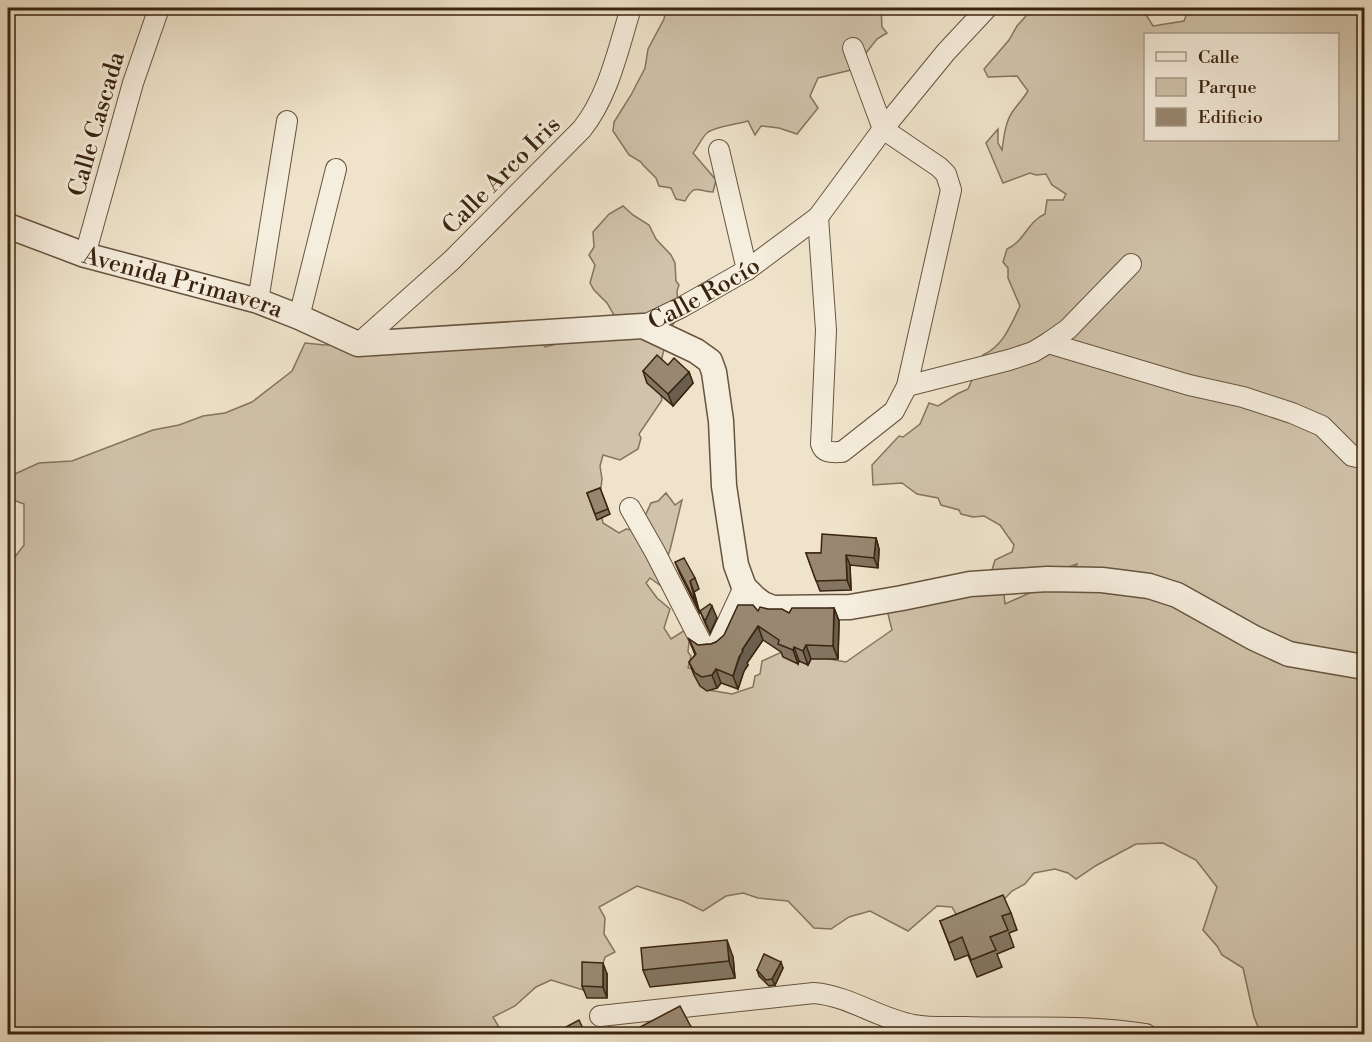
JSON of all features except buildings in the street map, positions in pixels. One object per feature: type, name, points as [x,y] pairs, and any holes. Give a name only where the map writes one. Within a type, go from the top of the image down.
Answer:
[{"type":"street","name":"Calle Cascada","points":[[85,255],[133,83],[159,8]]},
{"type":"street","name":"Calle Arco Iris","points":[[358,344],[452,260],[582,129],[600,100],[631,8]]},
{"type":"street","name":"Calle Rocío","points":[[358,344],[643,326],[681,307],[747,270],[818,217],[883,129],[946,52],[987,8]]},
{"type":"street","points":[[818,217],[826,330],[820,444],[827,452],[842,452],[894,411],[908,387],[951,190],[946,174],[939,167],[883,129],[854,48]]},
{"type":"street","points":[[258,301],[287,121]]},
{"type":"street","points":[[719,150],[747,270]]},
{"type":"street","points":[[299,317],[336,169]]},
{"type":"street","name":"Avenida Primavera","points":[[8,226],[85,255],[258,301],[358,344]]},
{"type":"street","points":[[908,387],[1033,352],[1068,329],[1131,264]]},
{"type":"street","points":[[643,326],[705,356],[710,361],[714,372],[721,421],[724,486],[736,566],[744,587],[763,604],[773,608],[850,606],[970,584],[1047,579],[1102,580],[1149,586],[1177,595],[1282,651],[1365,667]]},
{"type":"street","points":[[1048,343],[1189,384],[1243,397],[1292,413],[1322,426],[1352,456],[1365,457]]},
{"type":"street","points":[[630,508],[656,552],[701,642],[706,647],[718,643],[744,587]]},
{"type":"street","points":[[600,1016],[814,993],[843,999],[915,1026],[1067,1027],[1121,1030],[1146,1035]]},
{"type":"green space","points":[[666,8],[881,8],[882,27],[887,33],[877,39],[855,69],[818,78],[810,96],[818,108],[797,134],[779,128],[761,126],[755,135],[748,121],[720,127],[707,133],[693,153],[716,180],[713,192],[696,189],[688,195],[685,201],[676,199],[671,188],[659,186],[656,178],[641,162],[629,155],[613,131],[614,122],[645,68],[648,49],[664,19]]},
{"type":"green space","points":[[1024,8],[1142,8],[1153,26],[1184,21],[1189,8],[1364,8],[1364,1034],[1261,1034],[1254,1017],[1243,968],[1222,955],[1203,930],[1217,887],[1196,860],[1163,843],[1136,844],[1076,879],[1068,873],[1055,869],[1034,873],[1025,884],[1012,891],[984,920],[956,914],[952,907],[937,906],[908,931],[870,911],[849,917],[831,929],[814,928],[788,901],[758,898],[743,893],[726,896],[703,911],[683,901],[637,886],[599,907],[605,918],[604,934],[615,952],[605,957],[598,980],[583,990],[551,980],[536,987],[515,1006],[493,1017],[503,1034],[8,1034],[8,566],[24,545],[24,504],[8,498],[8,477],[39,463],[72,461],[153,430],[179,425],[203,416],[225,413],[252,402],[292,371],[305,343],[325,345],[541,341],[545,347],[565,342],[615,317],[607,303],[590,283],[595,265],[589,255],[594,247],[593,232],[609,214],[623,206],[649,225],[656,239],[671,255],[675,263],[676,281],[679,285],[677,291],[679,316],[669,330],[657,377],[662,400],[639,434],[641,438],[638,449],[620,460],[603,455],[600,466],[602,479],[599,504],[603,523],[619,533],[626,529],[632,530],[644,518],[651,503],[658,501],[666,493],[675,505],[682,500],[664,566],[661,586],[650,578],[646,583],[657,598],[670,609],[664,628],[671,639],[685,630],[690,631],[688,652],[691,656],[688,668],[709,672],[709,690],[732,694],[753,687],[755,676],[760,674],[762,661],[784,651],[846,662],[892,630],[887,610],[1007,584],[1004,594],[1005,604],[1043,587],[1072,579],[1077,564],[1033,579],[991,573],[995,560],[1012,552],[1014,545],[1000,525],[984,516],[973,517],[961,514],[959,510],[941,505],[938,498],[917,494],[902,483],[873,485],[872,465],[899,436],[903,437],[920,424],[929,403],[938,406],[968,389],[983,355],[996,346],[1006,334],[1020,306],[1008,278],[1008,268],[1003,262],[1007,249],[1018,242],[1034,221],[1045,214],[1047,200],[1063,200],[1066,194],[1052,185],[1046,174],[1030,173],[1003,183],[986,143],[998,129],[998,143],[1002,150],[1008,120],[1028,91],[1017,76],[988,77],[984,69],[1026,16],[1022,10]]}]
